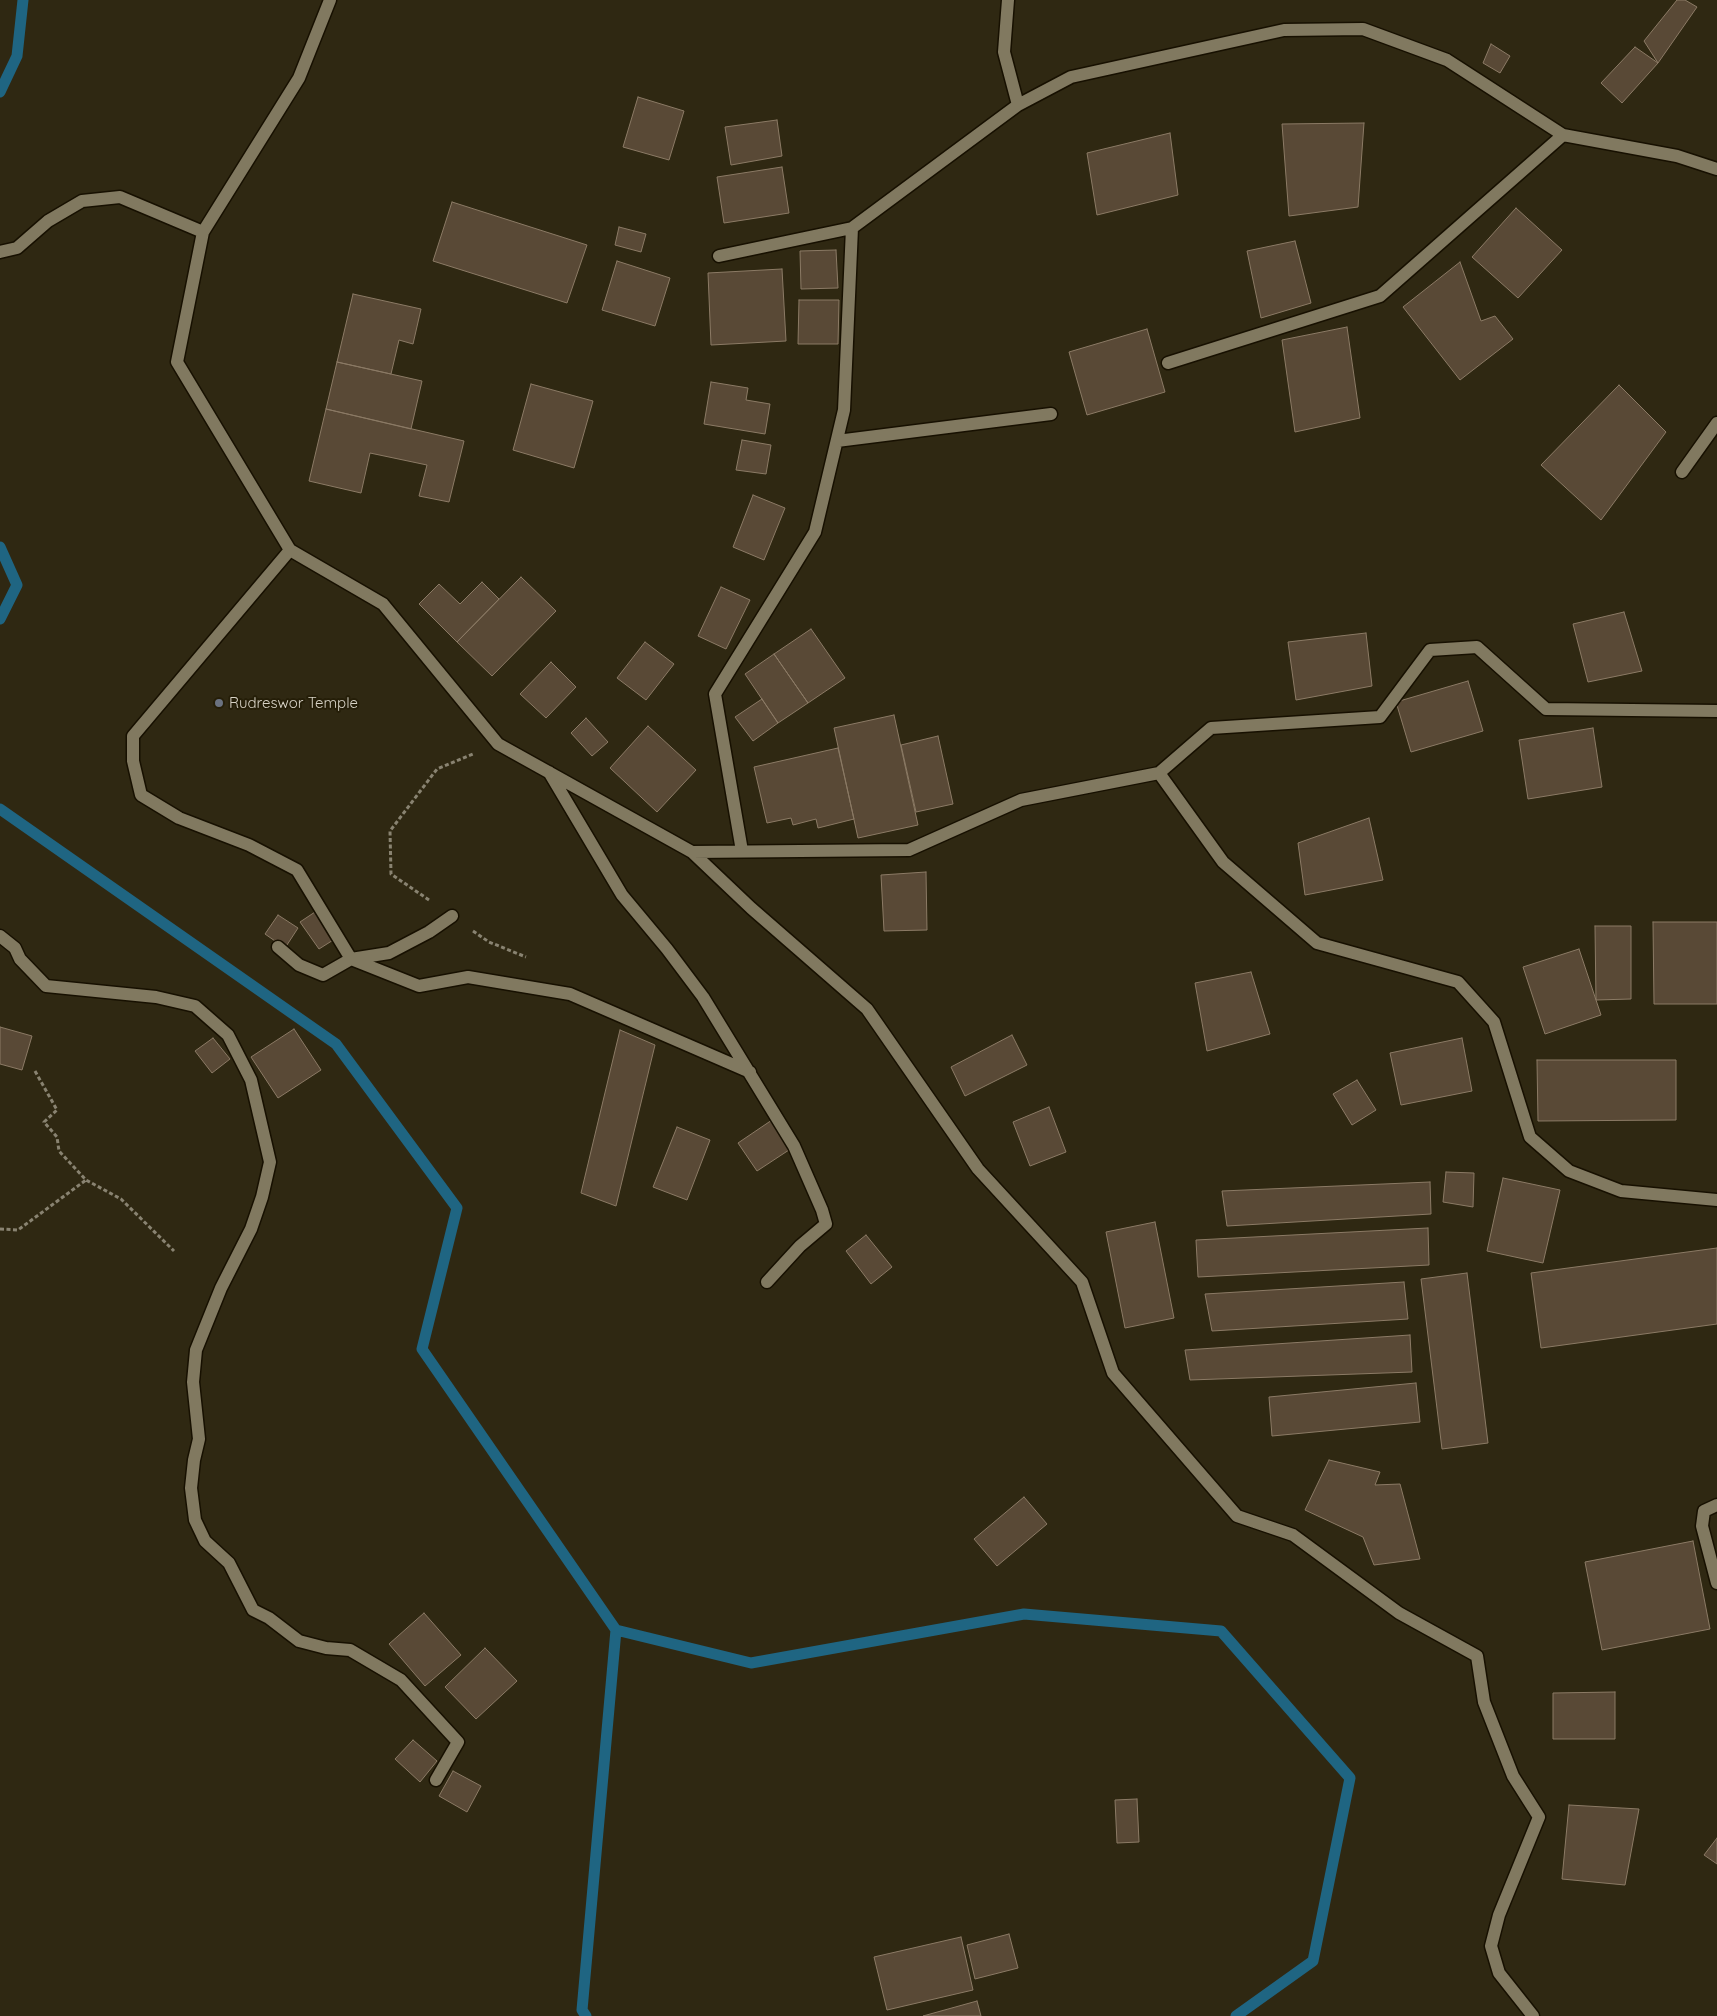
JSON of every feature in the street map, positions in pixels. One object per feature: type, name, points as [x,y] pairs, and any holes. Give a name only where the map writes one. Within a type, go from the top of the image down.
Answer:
[{"type":"street","points":[[330,0],[299,78],[203,232],[177,362],[290,550],[383,604],[498,744],[692,852],[751,908],[867,1009],[978,1169],[1082,1282],[1113,1373],[1236,1516],[1292,1535],[1399,1613],[1477,1656],[1484,1702],[1512,1776],[1539,1817],[1499,1915],[1491,1946],[1499,1973],[1533,2016]]},
{"type":"street","points":[[1008,0],[1004,52],[1018,105]]},
{"type":"street","points":[[719,256],[852,228],[1018,105],[1071,77],[1284,30],[1363,29],[1447,60],[1563,135],[1677,156],[1717,169]]},
{"type":"street","points":[[1168,363],[1380,296],[1563,135]]},
{"type":"street","points":[[0,252],[17,248],[48,221],[82,201],[120,197],[203,232]]},
{"type":"street","points":[[742,851],[715,694],[815,532],[844,410],[852,228]]},
{"type":"street","points":[[837,441],[1051,414]]},
{"type":"street","points":[[1682,472],[1717,423]]},
{"type":"street","points":[[290,550],[133,736],[133,762],[141,795],[179,818],[249,845],[297,870],[351,959],[419,986],[468,977],[570,994],[750,1072]]},
{"type":"street","points":[[692,852],[908,850],[1021,800],[1159,773],[1211,728],[1380,717],[1430,650],[1477,647],[1546,709],[1717,711]]},
{"type":"street","points":[[548,772],[622,895],[667,949],[703,997],[750,1072],[794,1146],[822,1210],[826,1224],[800,1246],[767,1282]]},
{"type":"street","points":[[1159,773],[1223,862],[1317,943],[1458,982],[1494,1022],[1530,1137],[1568,1172],[1621,1191],[1717,1200]]},
{"type":"street","points":[[278,947],[299,965],[323,975],[351,959],[389,953],[429,932],[452,916]]},
{"type":"street","points":[[0,936],[15,948],[20,959],[46,986],[156,997],[195,1006],[228,1034],[251,1080],[270,1162],[262,1197],[251,1229],[221,1288],[196,1350],[193,1382],[199,1438],[191,1488],[195,1520],[205,1541],[229,1563],[253,1610],[270,1618],[299,1641],[326,1648],[350,1650],[401,1680],[458,1742],[436,1780]]},
{"type":"street","points":[[1717,1505],[1704,1511],[1702,1526],[1717,1583]]},
{"type":"path","points":[[498,744],[437,769],[390,831],[391,874],[489,942],[535,961]]},
{"type":"path","points":[[35,1071],[57,1110],[44,1122],[57,1137],[58,1151],[86,1180],[121,1198],[174,1251]]},
{"type":"path","points":[[0,1229],[18,1230],[86,1180]]},
{"type":"building","points":[[1677,0],[1685,0],[1697,7],[1658,63],[1644,41]]},
{"type":"building","points":[[1491,44],[1510,56],[1500,73],[1483,63]]},
{"type":"building","points":[[1635,47],[1658,63],[1622,103],[1601,83]]},
{"type":"building","points":[[638,97],[684,111],[669,160],[623,147]]},
{"type":"building","points":[[777,120],[782,156],[731,165],[725,127]]},
{"type":"building","points":[[1364,123],[1358,207],[1289,216],[1282,124]]},
{"type":"building","points":[[1170,133],[1178,195],[1097,215],[1087,153]]},
{"type":"building","points":[[782,167],[789,213],[724,223],[717,177]]},
{"type":"building","points":[[452,202],[587,245],[567,303],[433,261]]},
{"type":"building","points":[[1516,208],[1562,250],[1518,298],[1472,257]]},
{"type":"building","points":[[619,227],[646,234],[641,252],[615,245]]},
{"type":"building","points":[[1295,241],[1311,303],[1261,318],[1247,251]]},
{"type":"building","points":[[836,250],[838,288],[801,289],[800,251]]},
{"type":"building","points":[[617,261],[670,278],[655,326],[602,310]]},
{"type":"building","points":[[1460,262],[1481,321],[1495,316],[1513,339],[1460,380],[1403,307]]},
{"type":"building","points":[[782,269],[786,341],[711,345],[708,273]]},
{"type":"building","points":[[353,294],[421,309],[413,344],[399,340],[391,374],[337,362]]},
{"type":"building","points":[[799,300],[839,300],[838,344],[798,344]]},
{"type":"building","points":[[1347,327],[1360,418],[1295,432],[1282,340]]},
{"type":"building","points":[[1147,329],[1165,392],[1087,415],[1069,352]]},
{"type":"building","points":[[337,362],[422,381],[411,429],[326,409]]},
{"type":"building","points":[[711,382],[748,388],[746,400],[770,404],[765,434],[704,424]]},
{"type":"building","points":[[531,384],[593,401],[574,468],[513,450]]},
{"type":"building","points":[[1619,385],[1666,432],[1601,520],[1541,465]]},
{"type":"building","points":[[326,409],[464,441],[449,502],[419,496],[427,465],[370,453],[361,493],[309,481]]},
{"type":"building","points":[[742,440],[771,445],[766,474],[736,470]]},
{"type":"building","points":[[753,495],[785,508],[764,560],[733,547]]},
{"type":"building","points":[[521,577],[556,611],[492,676],[457,642]]},
{"type":"building","points":[[482,582],[499,599],[457,642],[419,604],[439,584],[460,604]]},
{"type":"building","points":[[721,587],[750,600],[726,649],[698,636]]},
{"type":"building","points":[[1624,612],[1642,671],[1588,682],[1573,624]]},
{"type":"building","points":[[811,629],[845,678],[808,703],[774,654]]},
{"type":"building","points":[[1366,633],[1372,686],[1296,700],[1288,642]]},
{"type":"building","points":[[645,642],[674,664],[646,700],[617,678]]},
{"type":"building","points":[[774,654],[808,703],[778,723],[745,674]]},
{"type":"building","points":[[551,662],[576,687],[546,718],[520,694]]},
{"type":"building","points":[[1468,681],[1483,731],[1411,752],[1396,702]]},
{"type":"building","points":[[762,699],[778,723],[753,741],[735,717]]},
{"type":"building","points":[[894,715],[918,825],[858,838],[834,728]]},
{"type":"building","points":[[586,718],[608,742],[592,756],[571,733]]},
{"type":"building","points":[[648,726],[696,770],[657,812],[610,768]]},
{"type":"building","points":[[1593,728],[1602,787],[1528,799],[1519,740]]},
{"type":"building","points":[[938,736],[953,804],[916,812],[901,745]]},
{"type":"building","points":[[838,748],[854,819],[818,828],[816,819],[793,825],[791,818],[767,823],[754,767]]},
{"type":"building","points":[[1369,818],[1383,880],[1305,895],[1298,843]]},
{"type":"building","points":[[926,872],[927,930],[884,931],[881,875]]},
{"type":"building","points":[[318,910],[338,937],[319,949],[300,922]]},
{"type":"building","points":[[278,915],[298,928],[285,948],[265,934]]},
{"type":"building","points":[[1653,922],[1717,922],[1717,1004],[1654,1004]]},
{"type":"building","points":[[1595,926],[1631,926],[1631,999],[1596,1000]]},
{"type":"building","points":[[1579,949],[1601,1015],[1545,1034],[1523,967]]},
{"type":"building","points":[[1251,972],[1270,1034],[1207,1051],[1195,983]]},
{"type":"building","points":[[0,1027],[32,1036],[22,1070],[0,1064]]},
{"type":"building","points":[[294,1029],[321,1070],[278,1098],[251,1057]]},
{"type":"building","points":[[620,1030],[655,1045],[616,1206],[581,1193]]},
{"type":"building","points":[[1012,1035],[1027,1065],[965,1096],[951,1067]]},
{"type":"building","points":[[213,1038],[230,1059],[212,1073],[195,1051]]},
{"type":"building","points":[[1462,1038],[1472,1091],[1401,1105],[1390,1053]]},
{"type":"building","points":[[1537,1060],[1676,1060],[1676,1120],[1538,1121]]},
{"type":"building","points":[[1357,1080],[1376,1110],[1352,1125],[1333,1094]]},
{"type":"building","points":[[1049,1107],[1066,1152],[1030,1166],[1013,1122]]},
{"type":"building","points":[[772,1120],[792,1148],[757,1171],[738,1143]]},
{"type":"building","points":[[677,1127],[710,1140],[687,1200],[653,1187]]},
{"type":"building","points":[[1446,1172],[1474,1173],[1473,1207],[1443,1202]]},
{"type":"building","points":[[1503,1178],[1560,1190],[1543,1263],[1487,1251]]},
{"type":"building","points":[[1430,1182],[1431,1214],[1227,1226],[1222,1191]]},
{"type":"building","points":[[1155,1222],[1174,1318],[1125,1328],[1106,1232]]},
{"type":"building","points":[[1428,1228],[1429,1265],[1198,1277],[1196,1240]]},
{"type":"building","points":[[866,1235],[892,1267],[871,1284],[846,1251]]},
{"type":"building","points":[[1717,1248],[1717,1324],[1541,1348],[1531,1273]]},
{"type":"building","points":[[1467,1273],[1488,1443],[1442,1449],[1421,1279]]},
{"type":"building","points":[[1404,1282],[1408,1319],[1212,1331],[1205,1294]]},
{"type":"building","points":[[1410,1335],[1412,1372],[1190,1380],[1185,1350]]},
{"type":"building","points":[[1416,1383],[1420,1422],[1272,1436],[1269,1397]]},
{"type":"building","points":[[1329,1460],[1380,1472],[1375,1485],[1400,1484],[1420,1559],[1374,1565],[1363,1537],[1305,1510]]},
{"type":"building","points":[[1024,1497],[1047,1524],[997,1566],[974,1539]]},
{"type":"building","points":[[1693,1541],[1710,1629],[1602,1650],[1585,1562]]},
{"type":"building","points":[[424,1613],[461,1655],[425,1686],[389,1644]]},
{"type":"building","points":[[485,1648],[517,1681],[476,1719],[445,1687]]},
{"type":"building","points":[[1615,1692],[1615,1739],[1553,1739],[1553,1693]]},
{"type":"building","points":[[413,1740],[437,1761],[420,1782],[395,1759]]},
{"type":"building","points":[[453,1771],[481,1786],[467,1812],[439,1796]]},
{"type":"building","points":[[1137,1799],[1139,1842],[1117,1843],[1115,1800]]},
{"type":"building","points":[[1569,1805],[1639,1809],[1625,1885],[1562,1879]]},
{"type":"building","points":[[1717,1838],[1717,1864],[1704,1855]]},
{"type":"building","points":[[1009,1934],[1018,1968],[975,1979],[967,1945]]},
{"type":"building","points":[[961,1937],[973,1990],[887,2010],[874,1957]]},
{"type":"building","points":[[977,2001],[981,2016],[923,2016]]},
{"type":"waterway","points":[[0,92],[17,56],[23,0]]},
{"type":"waterway","points":[[0,547],[17,585],[0,619]]},
{"type":"waterway","points":[[0,809],[336,1044],[457,1208],[422,1349],[616,1630],[582,2010],[586,2016]]},
{"type":"waterway","points":[[616,1630],[751,1663],[1024,1614],[1221,1631],[1350,1778],[1313,1961],[1236,2016]]},
{"type":"place","name":"Rudreswor Temple","points":[[219,703]]}]
